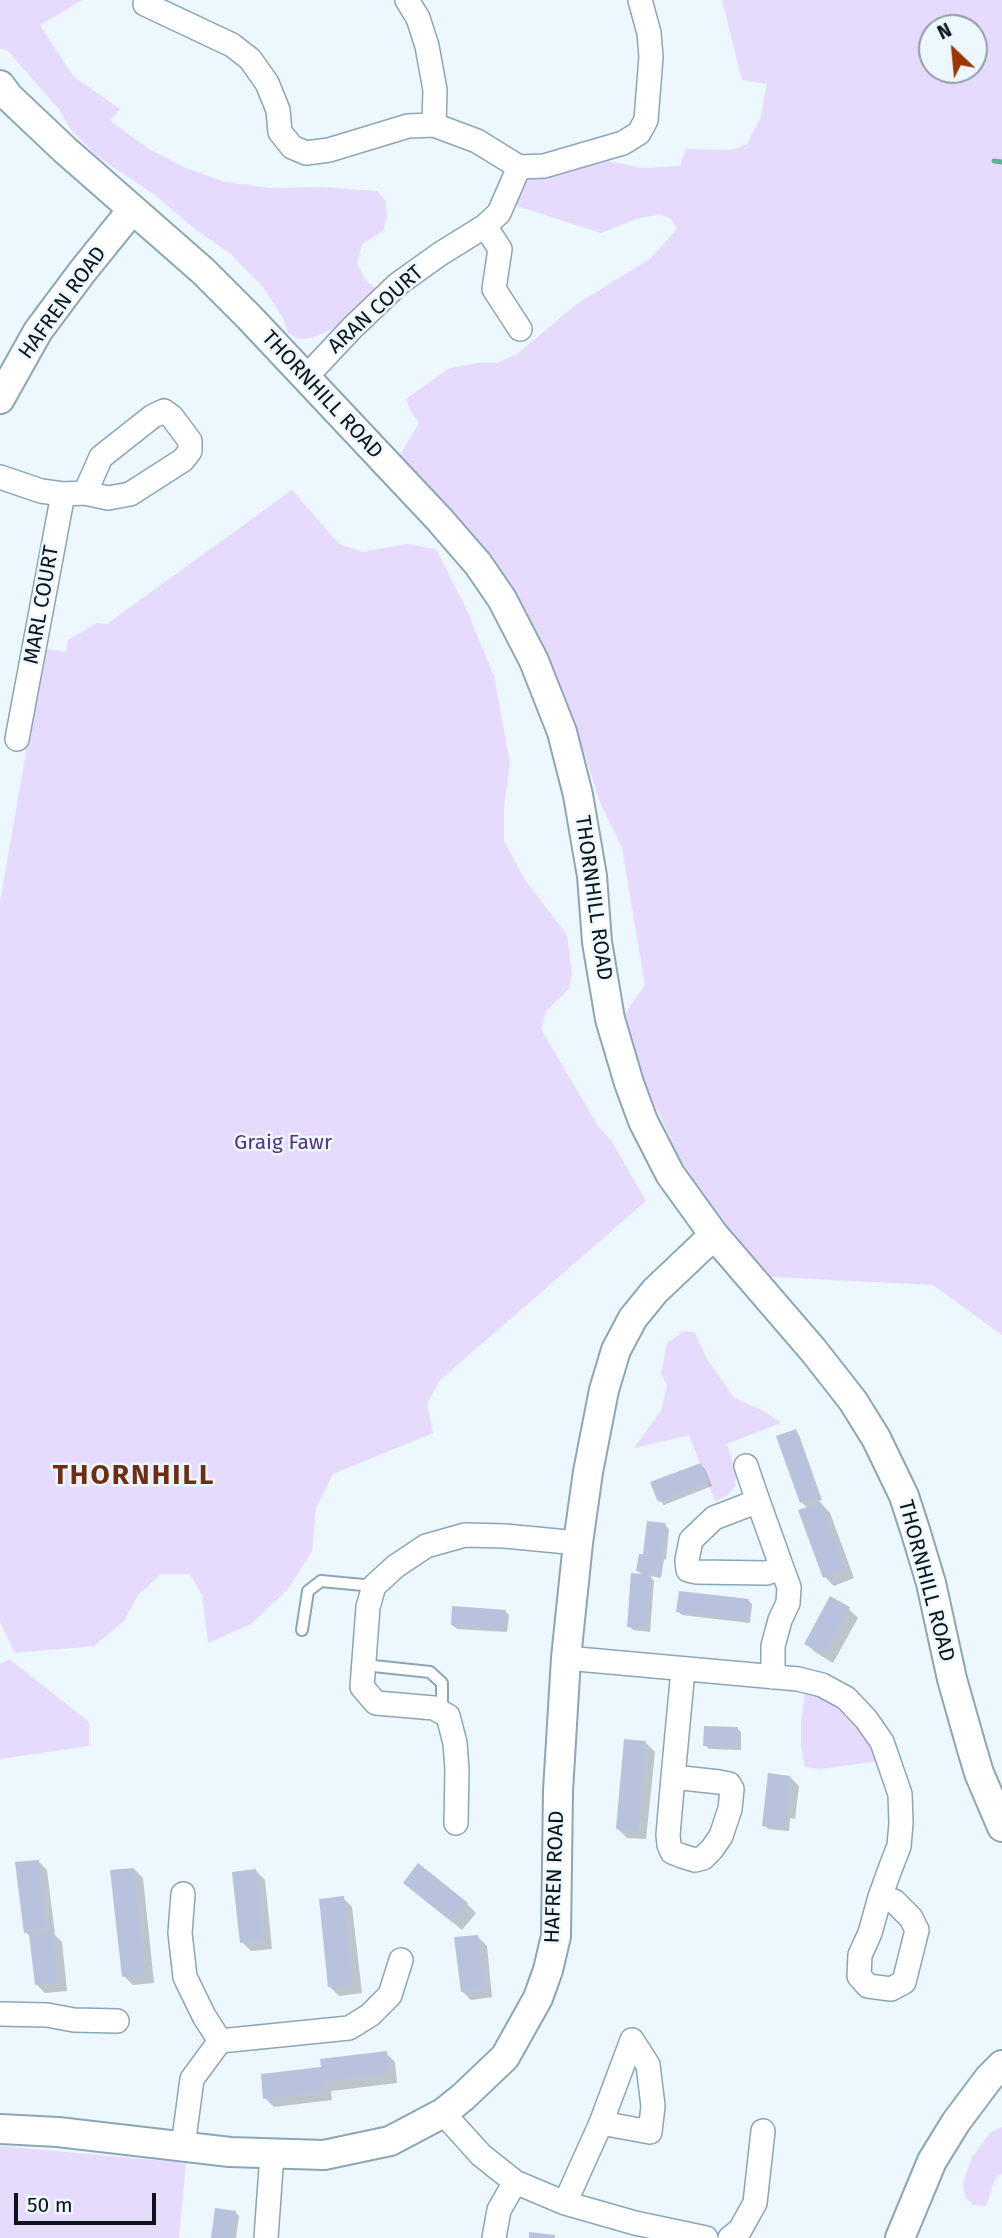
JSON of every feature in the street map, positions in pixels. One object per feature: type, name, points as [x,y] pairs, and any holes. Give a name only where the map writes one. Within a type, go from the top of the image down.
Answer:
[{"type":"street","points":[[407,0],[418,18],[427,46],[435,90],[434,125]]},
{"type":"street","points":[[145,4],[232,45],[250,59],[267,83],[278,110],[280,132],[292,147],[306,153],[330,150],[408,126],[434,125],[477,141],[519,167],[544,166],[623,143],[639,133],[646,120],[651,57],[649,33],[640,0]]},
{"type":"street","name":"THORNHILL ROAD","points":[[0,85],[9,97],[65,150],[203,271],[307,376],[439,519],[478,564],[502,599],[534,661],[562,732],[578,794],[592,876],[597,942],[610,1019],[643,1121],[670,1174],[714,1235],[853,1401],[894,1473],[931,1583],[952,1679],[979,1773],[1002,1827]]},
{"type":"street","name":"ARAN COURT","points":[[307,376],[398,284],[485,226],[499,213],[519,167]]},
{"type":"street","name":"HAFREN ROAD","points":[[0,399],[38,331],[132,210]]},
{"type":"street","points":[[485,226],[500,249],[494,289],[520,329]]},
{"type":"street","name":"MARL COURT","points":[[0,477],[41,491],[74,494],[108,498],[130,495],[183,460],[190,452],[190,441],[172,417],[164,411],[153,416],[101,457],[74,494],[13,722]]},
{"type":"street","name":"HAFREN ROAD","points":[[0,2129],[58,2132],[272,2154],[324,2155],[390,2141],[443,2113],[505,2057],[538,1998],[556,1936],[558,1791],[566,1658],[578,1543],[604,1390],[616,1350],[633,1318],[655,1291],[714,1235]]},
{"type":"street","points":[[746,1466],[789,1587],[788,1603],[780,1620],[774,1646],[773,1677]]},
{"type":"street","points":[[758,1501],[714,1518],[700,1530],[691,1540],[688,1570],[766,1573],[782,1568]]},
{"type":"street","points":[[456,1824],[457,1769],[455,1743],[448,1716],[434,1708],[376,1703],[362,1687],[368,1607],[374,1587],[396,1566],[426,1546],[465,1535],[578,1543]]},
{"type":"street","points":[[566,1658],[798,1679],[822,1685],[846,1698],[866,1718],[882,1742],[900,1794],[899,1846],[880,1897]]},
{"type":"street","points":[[673,1777],[683,1670]]},
{"type":"street","points":[[183,1894],[180,1933],[186,1978],[220,2041]]},
{"type":"street","points":[[183,2146],[192,2079],[220,2041],[349,2028],[370,2015],[390,1996],[401,1960]]},
{"type":"street","points":[[0,2014],[117,2021]]},
{"type":"street","points":[[900,2238],[932,2161],[956,2122],[1002,2065]]},
{"type":"street","points":[[443,2113],[481,2155],[515,2182],[565,2203],[635,2223],[706,2238]]},
{"type":"street","points":[[565,2203],[601,2123]]},
{"type":"street","points":[[730,2238],[740,2230],[755,2203],[763,2131]]},
{"type":"street","points":[[266,2238],[272,2154]]},
{"type":"street","points":[[494,2238],[499,2210],[515,2182]]},
{"type":"lane","points":[[302,1630],[308,1591],[321,1581],[374,1587]]},
{"type":"lane","points":[[363,1665],[430,1672],[442,1683],[442,1712]]},
{"type":"green space","points":[[0,0],[82,0],[40,25],[73,76],[120,109],[110,121],[149,149],[183,167],[225,182],[270,188],[321,187],[377,191],[385,200],[387,215],[383,231],[362,244],[357,264],[366,281],[379,291],[331,330],[311,338],[298,339],[288,333],[283,318],[263,287],[231,254],[195,229],[155,195],[98,157],[71,130],[59,109],[6,49],[0,49]]},
{"type":"green space","points":[[722,0],[1002,0],[1002,1335],[933,1285],[771,1277],[735,1245],[681,1161],[641,1075],[624,1015],[645,985],[622,848],[600,802],[572,716],[527,613],[458,521],[398,458],[419,423],[406,399],[448,369],[476,363],[497,363],[517,354],[577,304],[651,258],[677,229],[671,219],[660,214],[636,219],[601,233],[514,205],[526,178],[553,175],[608,161],[642,168],[680,166],[686,149],[733,150],[747,144],[760,119],[767,84],[742,80]]},
{"type":"green space","name":"Graig Fawr","points":[[292,490],[339,544],[363,552],[406,544],[436,549],[466,608],[494,676],[510,763],[504,807],[504,841],[525,880],[567,935],[572,975],[569,989],[546,1011],[541,1029],[646,1201],[439,1381],[427,1404],[433,1433],[333,1474],[316,1508],[312,1551],[288,1589],[251,1624],[208,1643],[202,1595],[190,1574],[161,1574],[138,1595],[124,1621],[94,1646],[15,1653],[0,1622],[0,902],[44,649],[66,652],[68,640],[97,623],[107,624]]},
{"type":"green space","points":[[684,1331],[695,1333],[707,1359],[734,1398],[764,1411],[781,1423],[727,1444],[736,1472],[735,1486],[727,1496],[715,1501],[689,1435],[634,1448],[661,1411],[667,1385],[661,1374],[667,1343]]},
{"type":"green space","points":[[9,1659],[89,1722],[89,1746],[0,1759],[0,1664]]},
{"type":"green space","points":[[806,1689],[842,1705],[861,1725],[880,1761],[820,1769],[805,1767],[801,1721]]},
{"type":"green space","points":[[1002,2127],[1002,2173],[995,2179],[986,2206],[974,2205],[965,2197],[963,2183],[972,2157],[991,2132]]},
{"type":"green space","points":[[0,2146],[186,2163],[179,2238],[0,2238]]},
{"type":"building","points":[[796,1429],[819,1496],[800,1503],[776,1436]]},
{"type":"building","points":[[701,1463],[709,1482],[658,1502],[650,1482]]},
{"type":"building","points":[[821,1502],[846,1569],[823,1578],[798,1510]]},
{"type":"building","points":[[647,1521],[666,1523],[658,1575],[636,1571],[639,1554],[643,1554]]},
{"type":"building","points":[[631,1573],[651,1575],[647,1628],[627,1627]]},
{"type":"building","points":[[679,1591],[749,1599],[747,1620],[676,1612]]},
{"type":"building","points":[[830,1596],[850,1607],[824,1655],[804,1644]]},
{"type":"building","points":[[452,1606],[506,1610],[504,1629],[451,1625]]},
{"type":"building","points":[[704,1726],[738,1727],[737,1747],[703,1746]]},
{"type":"building","points":[[624,1739],[646,1741],[638,1831],[616,1829]]},
{"type":"building","points":[[768,1773],[790,1776],[785,1828],[762,1826]]},
{"type":"building","points":[[39,1860],[47,1930],[24,1933],[15,1862]]},
{"type":"building","points":[[418,1863],[468,1903],[452,1922],[403,1883]]},
{"type":"building","points":[[134,1868],[146,1975],[122,1977],[110,1870]]},
{"type":"building","points":[[256,1869],[264,1940],[240,1943],[232,1872]]},
{"type":"building","points":[[344,1896],[353,1985],[328,1987],[319,1899]]},
{"type":"building","points":[[53,1931],[59,1983],[35,1985],[29,1934]]},
{"type":"building","points":[[478,1935],[484,1989],[461,1992],[454,1937]]},
{"type":"building","points":[[387,2051],[389,2074],[323,2082],[324,2092],[263,2099],[261,2074],[321,2067],[320,2059]]},
{"type":"building","points":[[215,2208],[236,2211],[232,2238],[211,2238]]},
{"type":"building","points":[[529,2232],[555,2235],[555,2238],[529,2238]]},
{"type":"waterway","points":[[994,161],[1002,162]]},
{"type":"district","name":"THORNHILL","points":[[134,1476]]}]
